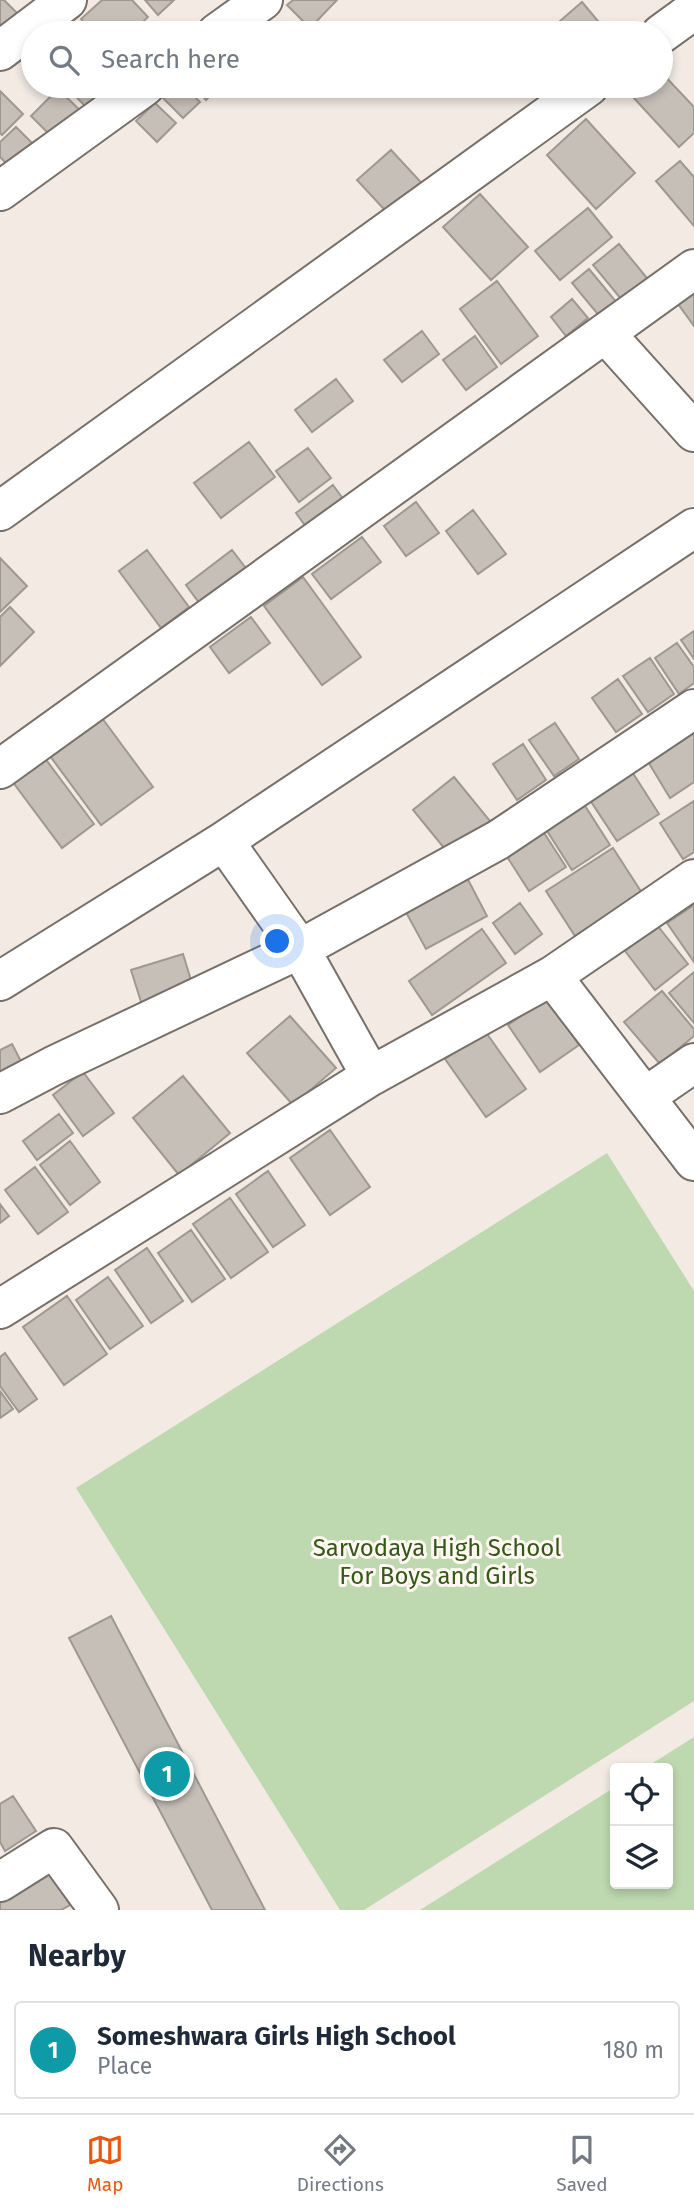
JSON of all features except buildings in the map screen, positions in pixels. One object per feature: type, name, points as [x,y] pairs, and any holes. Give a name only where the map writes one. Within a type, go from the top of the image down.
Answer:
[{"type":"street","points":[[39,21],[67,0]]},
{"type":"street","points":[[234,21],[263,0]]},
{"type":"street","points":[[673,25],[694,10]]},
{"type":"street","points":[[0,51],[21,35]]},
{"type":"street","points":[[0,191],[128,98]]},
{"type":"street","points":[[0,511],[572,98]]},
{"type":"street","points":[[4,757],[694,269]]},
{"type":"street","points":[[605,333],[694,432]]},
{"type":"street","points":[[0,981],[225,841],[694,528]]},
{"type":"street","points":[[0,1094],[53,1066],[300,949],[498,840],[694,709]]},
{"type":"street","points":[[225,841],[300,949],[371,1076]]},
{"type":"street","points":[[0,1309],[371,1076],[552,976],[694,879]]},
{"type":"street","points":[[552,976],[694,1161]]},
{"type":"street","points":[[645,1097],[694,1063]]},
{"type":"street","points":[[0,1882],[54,1847],[99,1910]]},
{"type":"green space","name":"Sarvodaya High School For Boys and Girls","points":[[607,1153],[694,1291],[694,1701],[364,1910],[340,1910],[76,1488]]},
{"type":"green space","points":[[694,1737],[694,1910],[420,1910],[610,1790],[610,1889],[673,1889],[673,1763],[653,1763]]},
{"type":"place","name":"Someshwara Girls High School","points":[[167,1774]]}]
